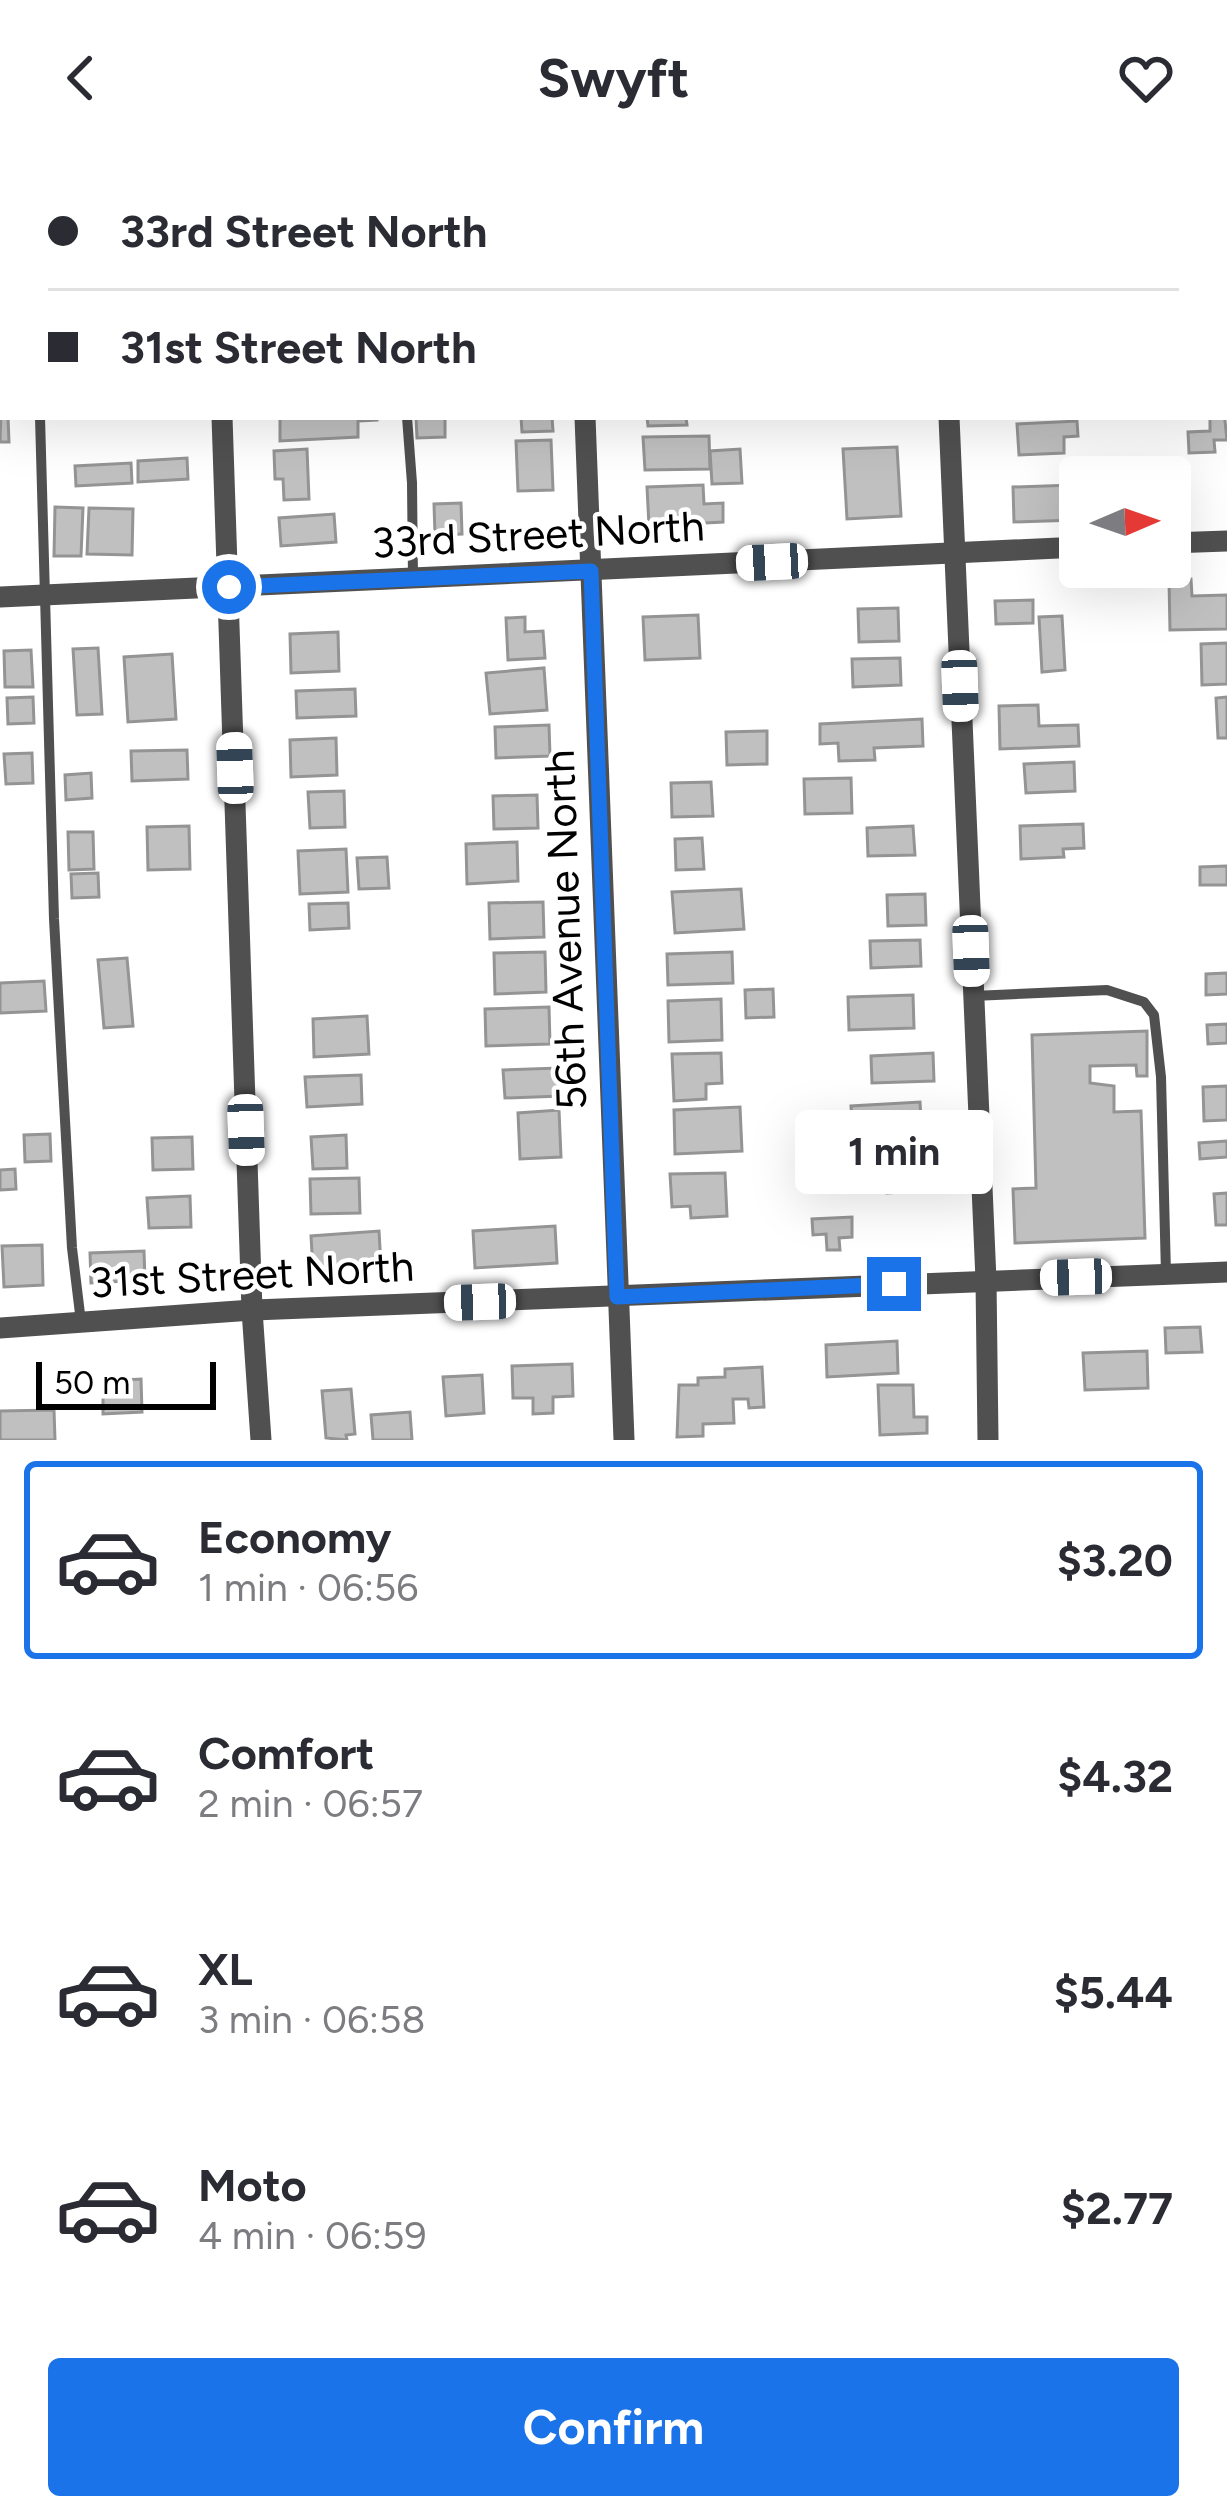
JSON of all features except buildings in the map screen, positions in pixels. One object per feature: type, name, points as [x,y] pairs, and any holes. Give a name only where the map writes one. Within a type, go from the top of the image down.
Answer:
[{"type":"street","points":[[223,420],[252,1310],[261,1440]]},
{"type":"street","name":"56th Avenue North","points":[[585,420],[624,1440]]},
{"type":"street","points":[[949,420],[986,1280],[988,1440]]},
{"type":"street","points":[[1191,542],[1227,541]]},
{"type":"street","name":"33rd Street North","points":[[0,597],[1059,548]]},
{"type":"street","name":"31st Street North","points":[[0,1328],[252,1310],[1227,1272]]},
{"type":"lane","points":[[40,420],[53,920],[72,1248],[81,1322]]},
{"type":"lane","points":[[406,420],[413,579]]},
{"type":"lane","points":[[973,995],[1106,990],[1144,1002],[1154,1015],[1161,1076],[1166,1274]]},
{"type":"route","points":[[229,587],[591,571],[617,1297],[894,1284]]}]
